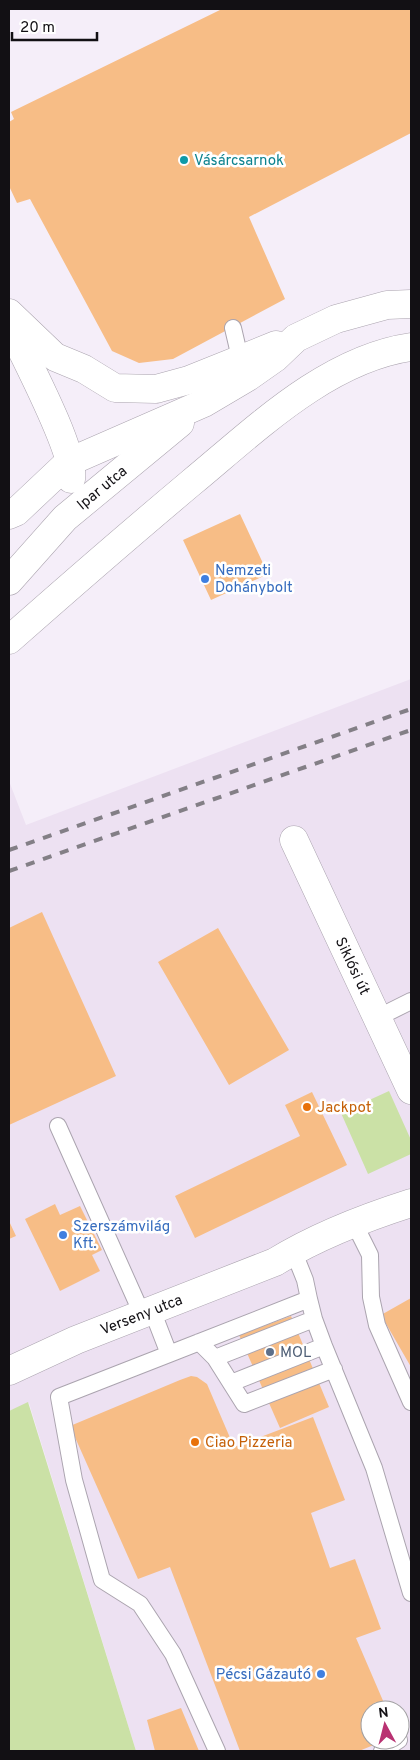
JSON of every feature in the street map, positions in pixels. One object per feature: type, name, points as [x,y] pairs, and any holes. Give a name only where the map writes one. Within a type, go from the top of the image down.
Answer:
[{"type":"street","name":"Ipar utca","points":[[9,581],[65,518],[204,403],[275,358],[296,338],[336,319],[388,305],[411,304]]},
{"type":"street","points":[[9,313],[55,357],[84,370],[115,388],[156,389],[189,380],[240,358],[296,338]]},
{"type":"street","points":[[9,324],[66,449],[72,475],[65,518]]},
{"type":"street","points":[[9,640],[119,543],[258,428],[303,394],[358,362],[377,355],[411,347]]},
{"type":"street","name":"Ipar utca","points":[[9,514],[16,512],[66,449],[204,403]]},
{"type":"street","name":"Siklósi út","points":[[294,840],[411,1090]]},
{"type":"street","name":"Verseny utca","points":[[358,1230],[411,1203]]},
{"type":"street","name":"Verseny utca","points":[[9,1371],[76,1340],[286,1261],[294,1250],[358,1230],[395,1223],[411,1214]]},
{"type":"lane","points":[[233,328],[240,358]]},
{"type":"lane","points":[[377,1018],[411,1001]]},
{"type":"lane","points":[[58,1126],[169,1354]]},
{"type":"lane","points":[[358,1230],[370,1255],[371,1297],[377,1325],[411,1402]]},
{"type":"lane","points":[[286,1261],[305,1280],[314,1319],[374,1468],[411,1593]]},
{"type":"lane","points":[[217,1751],[173,1654],[140,1604],[102,1580],[74,1480],[59,1398],[309,1299]]},
{"type":"lane","points":[[215,1358],[314,1319]]},
{"type":"lane","points":[[199,1342],[215,1358],[244,1404],[334,1368]]},
{"type":"lane","points":[[231,1383],[324,1346]]},
{"type":"shaded area","points":[[411,679],[411,1751],[136,1751],[29,1403],[9,1411],[9,781],[26,825]]},
{"type":"green space","points":[[389,1091],[411,1140],[411,1154],[368,1174],[341,1113]]},
{"type":"green space","points":[[28,1402],[136,1751],[9,1751],[9,1411]]},
{"type":"building","name":"Vásárcsarnok","points":[[222,9],[411,9],[411,133],[249,217],[285,299],[173,359],[139,363],[112,351],[30,199],[17,203],[9,186],[9,122],[14,119],[11,112]]},
{"type":"building","points":[[240,514],[268,574],[211,600],[183,540]]},
{"type":"building","points":[[42,912],[116,1076],[9,1125],[9,928]]},
{"type":"building","points":[[218,928],[289,1050],[229,1085],[158,962]]},
{"type":"building","points":[[312,1092],[347,1165],[195,1238],[175,1196],[300,1136],[285,1105]]},
{"type":"building","name":"Szerszámvilág Kft.","points":[[55,1204],[60,1215],[80,1206],[102,1250],[92,1255],[100,1271],[60,1291],[25,1219]]},
{"type":"building","points":[[9,1221],[16,1236],[9,1239]]},
{"type":"building","points":[[411,1298],[411,1367],[381,1315]]},
{"type":"building","points":[[291,1316],[329,1407],[280,1428],[239,1335]]},
{"type":"building","points":[[191,1376],[197,1377],[207,1384],[234,1447],[313,1417],[345,1500],[311,1513],[330,1568],[355,1559],[381,1629],[356,1638],[383,1700],[360,1700],[361,1750],[240,1751],[170,1567],[138,1579],[70,1426]]},
{"type":"building","points":[[181,1708],[199,1751],[155,1751],[147,1720]]},
{"type":"railway","points":[[9,850],[411,709]]},
{"type":"railway","points":[[9,871],[411,730]]},
{"type":"place","name":"Vásárcsarnok","points":[[184,160]]},
{"type":"place","name":"Nemzeti Dohánybolt","points":[[205,579]]},
{"type":"place","name":"Jackpot","points":[[307,1107]]},
{"type":"place","name":"Szerszámvilág Kft.","points":[[63,1235]]},
{"type":"place","name":"MOL","points":[[270,1352]]},
{"type":"place","name":"Ciao Pizzeria","points":[[195,1442]]},
{"type":"place","name":"Pécsi Gázautó","points":[[321,1674]]}]
